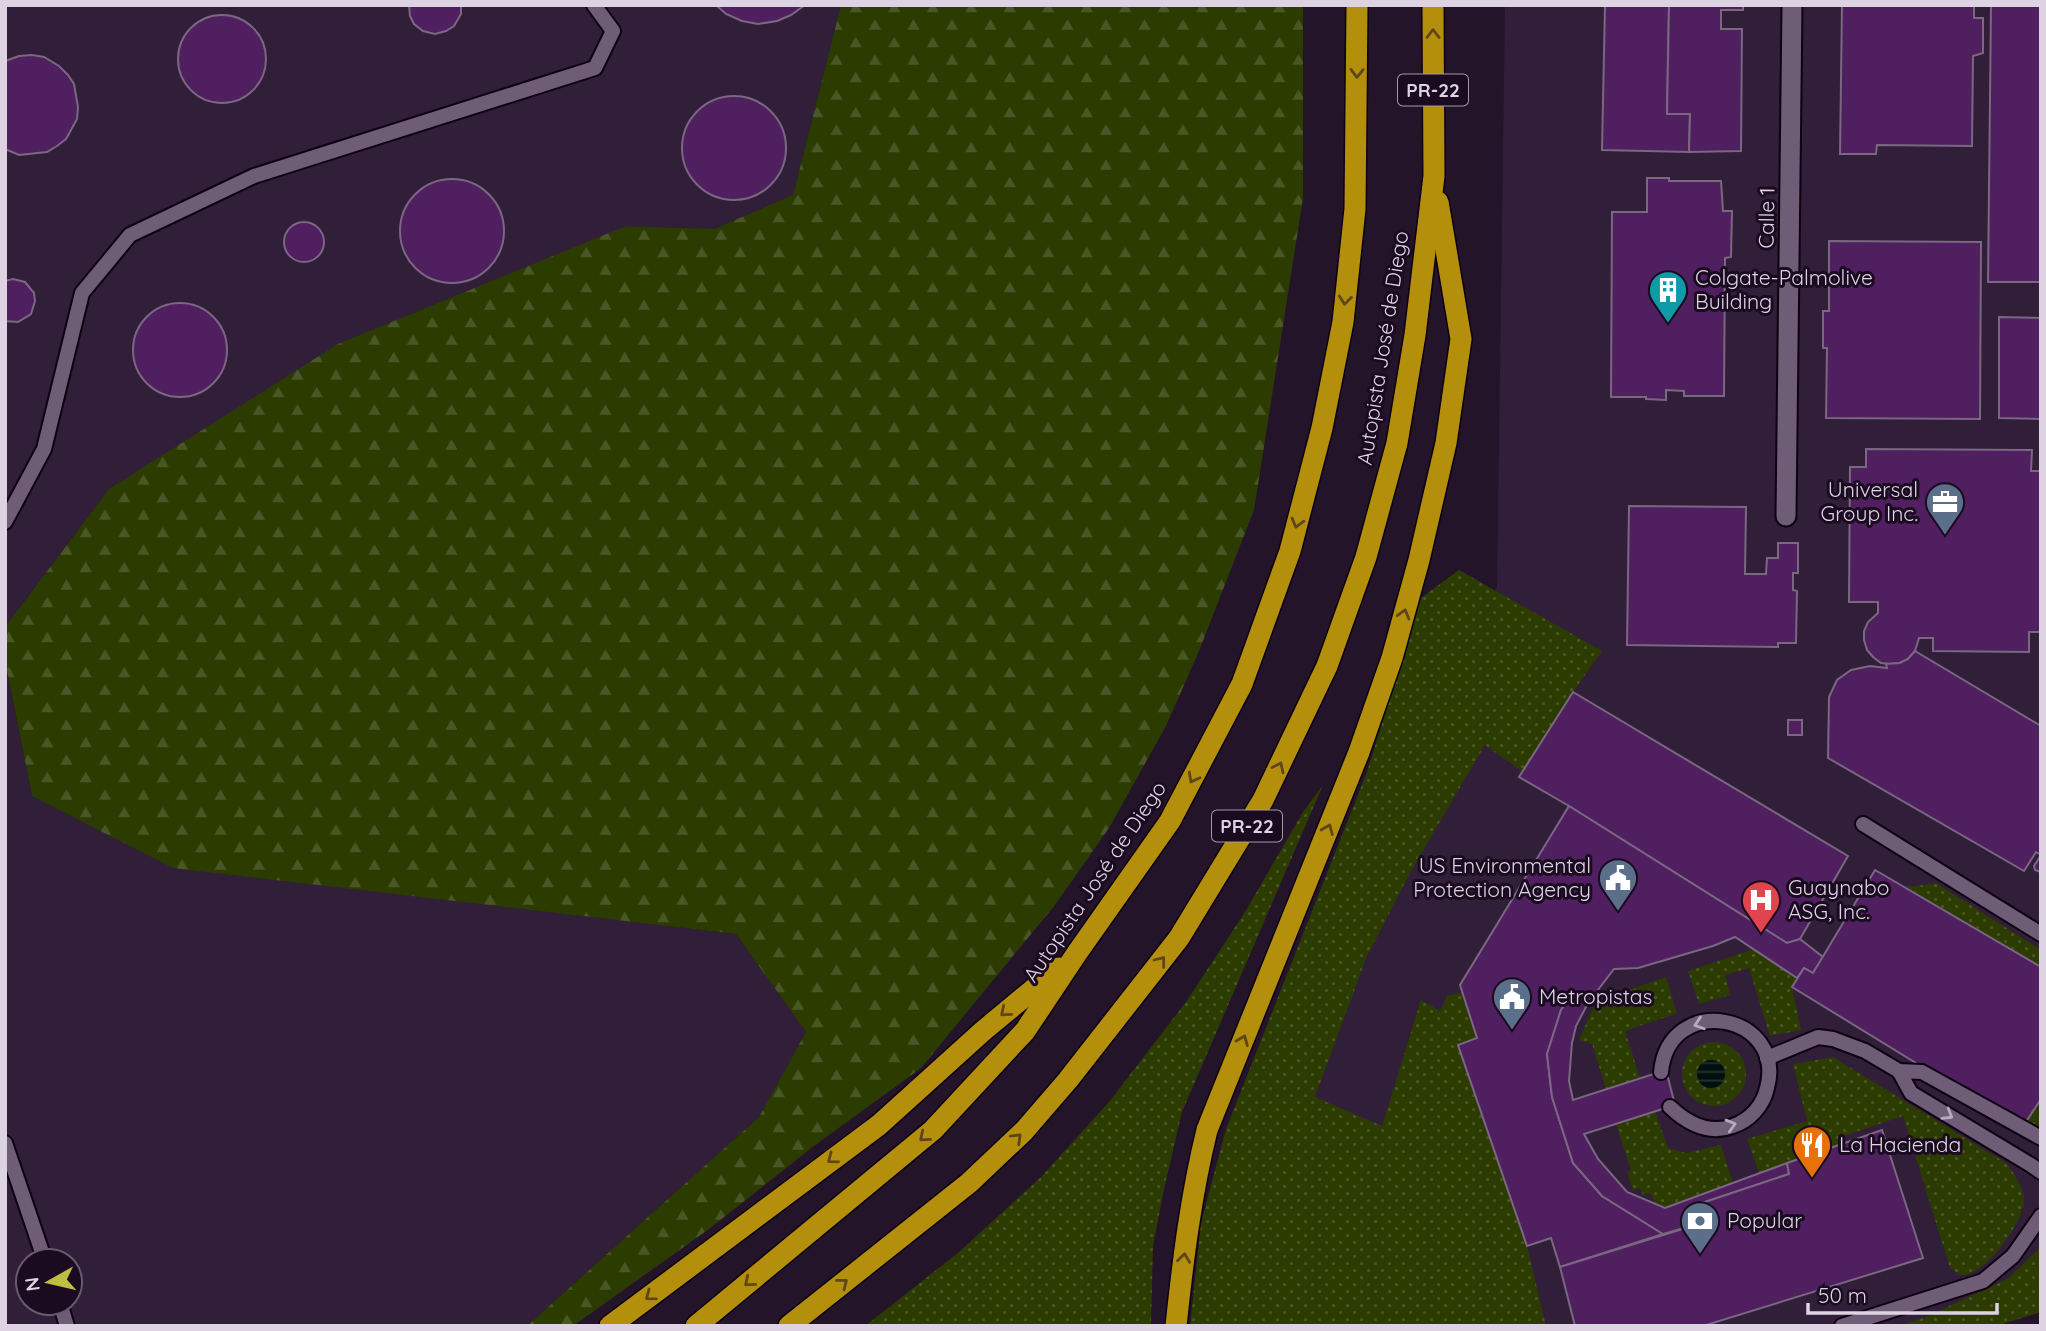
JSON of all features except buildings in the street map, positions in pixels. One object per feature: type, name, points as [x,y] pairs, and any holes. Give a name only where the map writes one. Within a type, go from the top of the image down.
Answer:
[{"type":"highway","name":"Autopista José de Diego","points":[[695,1326],[933,1130],[1025,1031],[1170,821],[1242,684],[1290,551],[1322,428],[1343,323],[1355,209],[1357,5]]},
{"type":"highway","name":"Autopista José de Diego","points":[[789,1326],[969,1183],[1024,1131],[1068,1080],[1179,938],[1263,800],[1327,666],[1366,557],[1397,443],[1415,335],[1434,176],[1433,5]]},
{"type":"highway","points":[[1176,1326],[1186,1237],[1207,1130],[1363,740],[1392,659],[1419,560],[1446,443],[1461,339],[1434,176]]},
{"type":"highway","points":[[610,1326],[879,1125],[983,1031],[1077,953]]},
{"type":"street","name":"Calle 1","points":[[1786,516],[1792,5]]},
{"type":"lane","points":[[5,522],[44,449],[82,293],[130,235],[254,176],[595,68],[613,32],[594,5]]},
{"type":"lane","points":[[1863,824],[2041,934]]},
{"type":"lane","points":[[1661,1072],[1666,1050],[1674,1038],[1684,1029],[1707,1020],[1730,1021],[1740,1026],[1758,1040],[1767,1058],[1769,1081],[1766,1094],[1760,1105],[1741,1122],[1729,1127],[1702,1128],[1689,1122],[1670,1107]]},
{"type":"lane","points":[[1767,1058],[1818,1037],[1833,1039],[1865,1051],[1899,1071],[1922,1072],[2041,1138]]},
{"type":"lane","points":[[1899,1071],[1911,1093],[2041,1172]]},
{"type":"lane","points":[[5,1143],[41,1247]]},
{"type":"lane","points":[[1842,1326],[1983,1281],[2013,1256],[2041,1216]]},
{"type":"shaded area","points":[[5,5],[841,5],[793,195],[714,229],[626,226],[109,489],[5,627]]},
{"type":"shaded area","points":[[1505,5],[2041,5],[2041,1295],[1947,1326],[1219,1326],[1254,1135],[1497,587]]},
{"type":"shaded area","points":[[5,660],[32,796],[173,867],[736,934],[806,1032],[759,1117],[527,1326],[5,1326]]},
{"type":"shaded area","points":[[1711,1060],[1721,1064],[1725,1074],[1721,1084],[1711,1088],[1701,1084],[1697,1074],[1701,1064]]},
{"type":"green space","points":[[841,5],[1303,5],[1303,198],[1254,510],[1199,651],[1166,726],[1109,828],[1055,905],[921,1068],[814,1146],[709,1229],[573,1326],[527,1326],[759,1117],[806,1032],[736,934],[173,868],[32,796],[5,660],[5,627],[109,489],[338,344],[626,226],[714,229],[793,195]]},
{"type":"green space","points":[[1459,570],[1602,651],[1523,772],[1485,745],[1411,871],[1367,956],[1315,1097],[1382,1126],[1421,1000],[1440,1011],[1448,995],[1462,993],[1477,1038],[1459,1045],[1527,1246],[1546,1326],[1190,1326],[1201,1223],[1226,1129],[1367,772],[1421,598]]},
{"type":"green space","points":[[1323,785],[1182,1112],[1153,1246],[1151,1326],[865,1326],[959,1252],[1041,1177],[1109,1102],[1186,1002],[1245,912],[1303,812]]},
{"type":"green space","points":[[1936,883],[2041,950],[2041,966],[1906,887]]},
{"type":"green space","points":[[1754,949],[1797,978],[1792,987],[1801,1030],[1770,1036],[1749,968],[1725,975],[1731,995],[1699,1004],[1688,971]]},
{"type":"green space","points":[[1666,977],[1677,1013],[1625,1031],[1640,1078],[1606,1089],[1592,1044],[1579,1040],[1596,1001]]},
{"type":"green space","points":[[1708,1042],[1720,1042],[1737,1051],[1744,1062],[1744,1086],[1737,1097],[1720,1106],[1708,1106],[1696,1101],[1687,1092],[1682,1080],[1682,1068],[1687,1056],[1696,1047]]},
{"type":"green space","points":[[1833,1057],[2006,1163],[2012,1171],[2023,1191],[2022,1211],[2002,1246],[1983,1266],[1964,1275],[1950,1268],[1903,1116],[1844,1136],[1847,1143],[1759,1173],[1747,1139],[1807,1121],[1793,1064]]},
{"type":"green space","points":[[2041,1100],[2041,1130],[2025,1124]]},
{"type":"green space","points":[[1655,1111],[1668,1148],[1686,1153],[1721,1145],[1733,1183],[1665,1208],[1655,1203],[1650,1193],[1643,1195],[1640,1188],[1633,1190],[1627,1172],[1631,1170],[1616,1124]]},
{"type":"green space","points":[[2041,1247],[2041,1312],[1996,1326],[1898,1326],[1926,1317],[2007,1279]]},
{"type":"place","name":"Colgate-Palmolive Building","points":[[1668,324]]},
{"type":"place","name":"Universal Group Inc.","points":[[1945,536]]},
{"type":"place","name":"US Environmental Protection Agency","points":[[1618,912]]},
{"type":"place","name":"Guaynabo ASG, Inc.","points":[[1761,934]]},
{"type":"place","name":"Metropistas","points":[[1512,1031]]},
{"type":"place","name":"La Hacienda","points":[[1812,1179]]},
{"type":"place","name":"Popular","points":[[1700,1255]]}]
